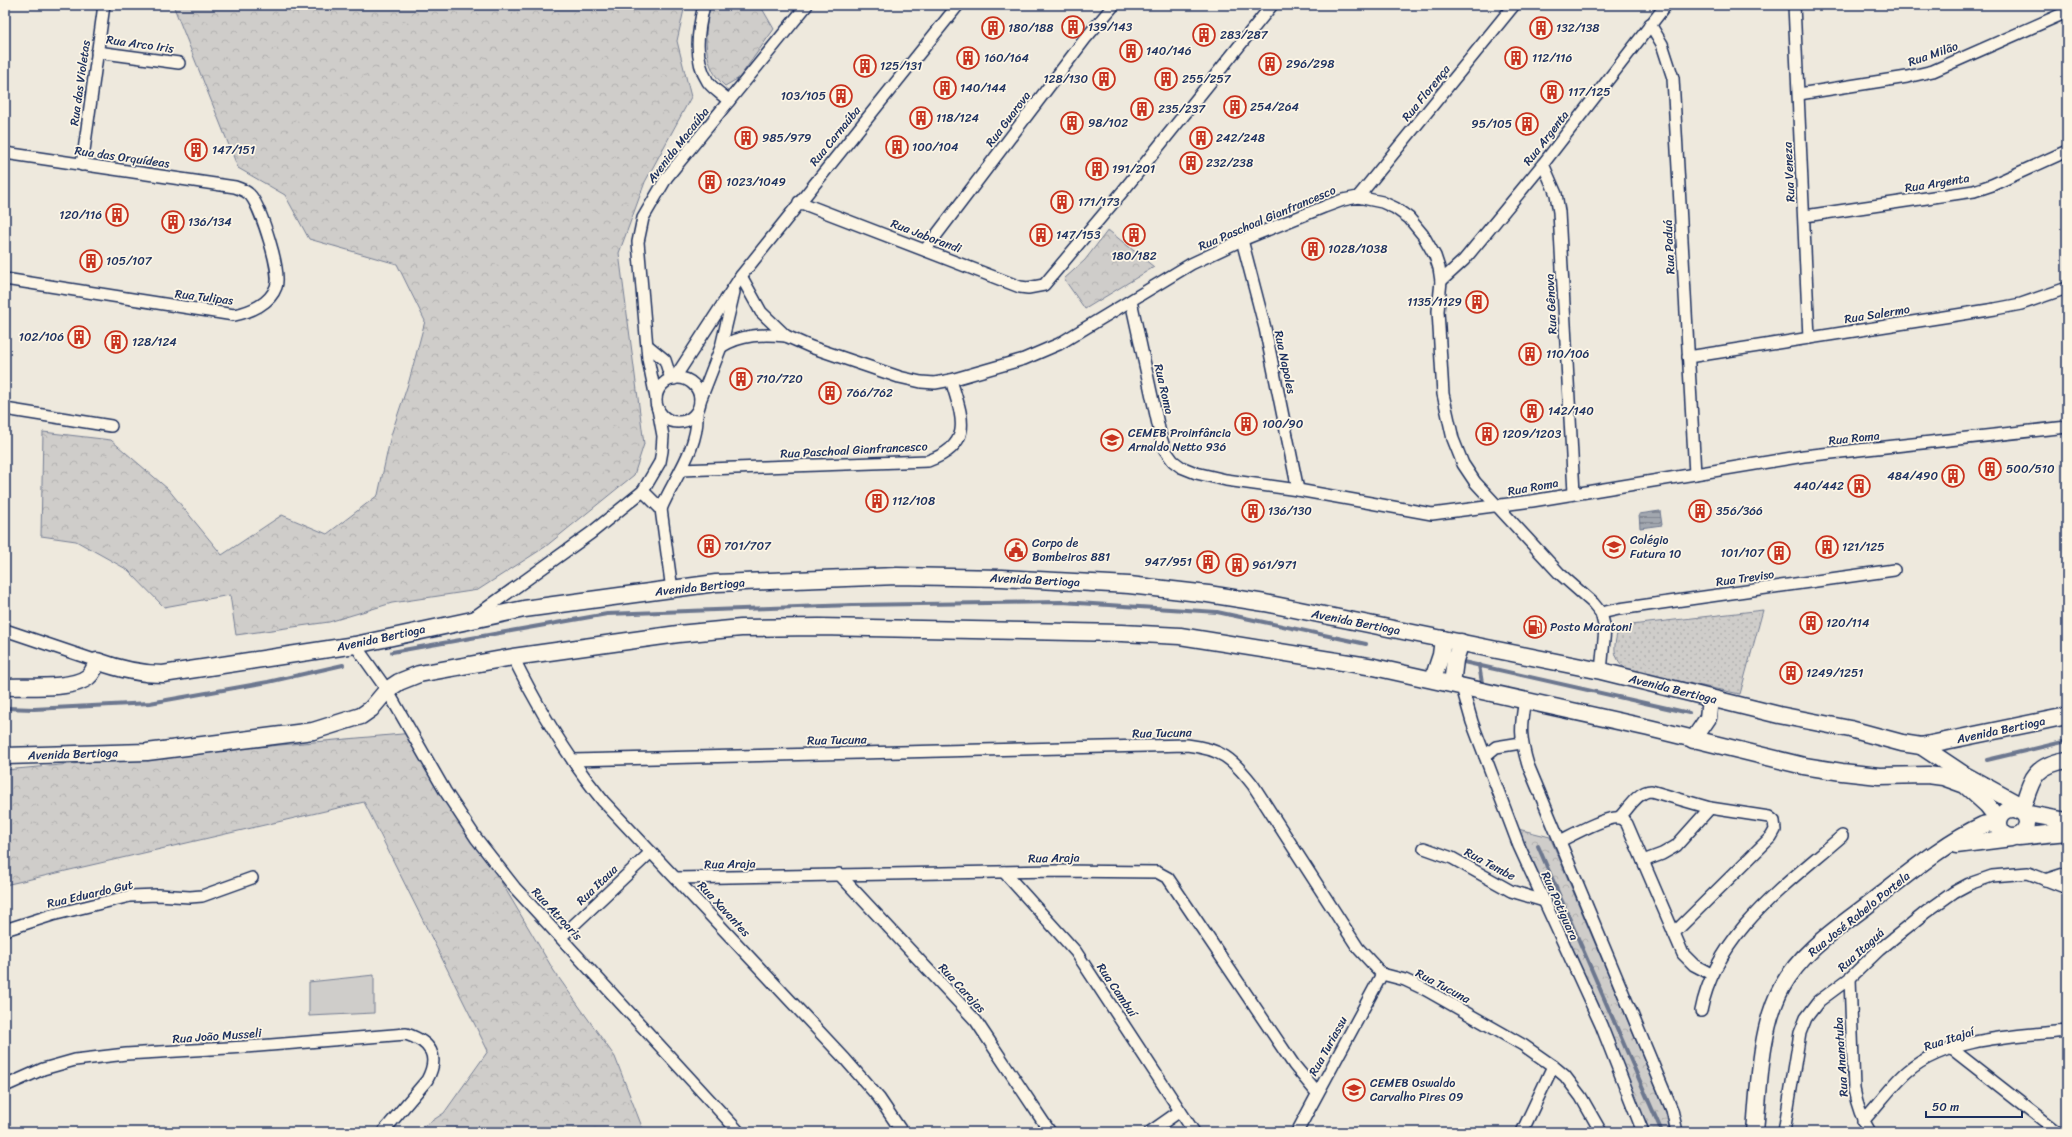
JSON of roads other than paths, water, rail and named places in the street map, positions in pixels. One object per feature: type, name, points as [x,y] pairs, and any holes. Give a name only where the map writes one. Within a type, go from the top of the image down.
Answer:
[{"type":"street","name":"Rua das Violetas","points":[[82,165],[104,5]]},
{"type":"street","points":[[704,5],[699,24],[698,45],[700,66],[709,83],[729,101]]},
{"type":"street","name":"Avenida Macaúba","points":[[656,398],[650,370],[638,242],[643,218],[667,177],[807,5]]},
{"type":"street","name":"Rua Carnaúba","points":[[672,379],[738,281],[799,202],[958,5]]},
{"type":"street","name":"Rua Guarova","points":[[925,250],[1085,39],[1114,5]]},
{"type":"street","name":"Rua Jaborandi","points":[[799,202],[1020,287],[1032,288],[1044,285],[1123,191],[1272,5]]},
{"type":"street","name":"Rua Florença","points":[[1358,197],[1514,5]]},
{"type":"street","name":"Rua Argenta","points":[[1441,281],[1464,260],[1543,164],[1666,5]]},
{"type":"street","name":"Rua Veneza","points":[[1794,5],[1805,216],[1809,338]]},
{"type":"street","name":"Rua Milão","points":[[1798,94],[1907,77],[1933,71],[2067,12]]},
{"type":"street","name":"Rua Paduá","points":[[1650,24],[1662,44],[1673,78],[1695,474]]},
{"type":"street","name":"Rua Arco Iris","points":[[98,52],[179,63]]},
{"type":"street","name":"Rua Argenta","points":[[1805,216],[1974,191],[1992,185],[2067,151]]},
{"type":"street","name":"Rua das Orquídeas","points":[[5,153],[235,187]]},
{"type":"street","name":"Rua Gênova","points":[[1543,164],[1556,194],[1559,212],[1574,493]]},
{"type":"street","name":"Rua Tulipas","points":[[5,279],[219,314],[244,313],[267,300],[273,294],[277,286],[278,277],[275,259],[256,205],[250,195],[235,187]]},
{"type":"street","name":"Rua Paschoal Gianfrancesco","points":[[786,336],[811,348],[899,377],[921,382],[935,383],[951,380],[1024,359],[1059,344],[1191,264],[1242,240],[1344,200],[1358,197],[1382,202],[1395,208],[1409,218],[1423,236],[1435,256],[1441,281],[1438,311],[1443,394],[1453,439],[1463,464],[1475,482],[1559,573],[1593,603],[1601,613]]},
{"type":"street","name":"Rua Napoles","points":[[1242,240],[1265,328],[1298,490]]},
{"type":"street","points":[[738,281],[761,312],[786,336]]},
{"type":"street","points":[[658,409],[669,420],[684,422],[699,407],[721,347],[738,281]]},
{"type":"street","name":"Rua Salermo","points":[[1688,357],[2021,304],[2067,288]]},
{"type":"street","name":"Rua Roma","points":[[1131,301],[1161,438],[1165,450],[1173,461],[1181,468],[1211,477],[1298,490],[1432,514],[1498,506],[1804,456],[2067,427]]},
{"type":"street","points":[[721,347],[740,337],[766,334],[786,336]]},
{"type":"street","points":[[648,346],[665,360],[672,379]]},
{"type":"street","points":[[471,619],[591,533],[643,491],[660,462],[662,451],[663,436],[656,398],[660,388],[672,379],[685,379],[692,383],[696,388],[699,407],[698,426],[681,470],[675,478],[661,509],[672,590]]},
{"type":"street","name":"Rua Paschoal Gianfrancesco","points":[[681,470],[928,460],[942,456],[956,444],[962,433],[963,419],[951,380]]},
{"type":"street","points":[[5,410],[111,426]]},
{"type":"street","points":[[643,491],[661,509]]},
{"type":"street","name":"Rua Treviso","points":[[1601,613],[1619,609],[1894,570]]},
{"type":"street","name":"Avenida Bertioga","points":[[97,661],[122,670],[143,674],[163,674],[356,645],[471,619],[524,609],[716,583],[897,576],[1063,581],[1129,585],[1208,594],[1264,603],[1601,671],[1779,715],[1850,729],[1902,743],[1921,746],[2067,716]]},
{"type":"street","points":[[1601,613],[1605,629],[1601,671]]},
{"type":"street","name":"Avenida Bertioga","points":[[5,756],[147,752],[313,731],[360,716],[371,709],[387,690],[399,682],[419,674],[513,657],[626,640],[741,628],[819,627],[1090,633],[1180,636],[1328,659],[1433,679],[1804,766],[1879,776],[1928,775],[1943,777],[1965,785],[1987,805],[1998,821]]},
{"type":"street","points":[[5,630],[97,661],[94,670],[88,677],[78,682],[66,685],[5,687]]},
{"type":"street","points":[[1433,679],[1441,655],[1443,639]]},
{"type":"street","points":[[1457,685],[1454,665],[1461,642]]},
{"type":"street","name":"Rua Atroaris","points":[[356,645],[387,690],[446,791],[476,838],[515,888],[739,1132]]},
{"type":"street","name":"Rua Xavantes","points":[[513,657],[545,717],[573,760],[604,801],[846,1059],[879,1098],[902,1132]]},
{"type":"street","name":"Rua Potiguara","points":[[1457,685],[1519,846],[1601,1025],[1643,1132]]},
{"type":"street","points":[[1693,740],[1708,718],[1710,698]]},
{"type":"street","name":"Rua Potiguara","points":[[1525,700],[1521,720],[1521,743],[1528,765],[1672,1110],[1677,1132]]},
{"type":"street","points":[[1485,756],[1496,747],[1521,743]]},
{"type":"street","name":"Rua Tucuna","points":[[573,760],[1187,745],[1207,748],[1224,754],[1238,766],[1253,785],[1355,943],[1382,974],[1405,980],[1426,990],[1523,1045],[1553,1066],[1565,1076],[1581,1097],[1601,1132]]},
{"type":"street","points":[[1921,746],[1963,774],[2014,802],[2021,812],[2027,822],[2027,826],[2022,834],[2015,837],[2000,831],[1998,821],[2005,811],[2014,809],[2021,812],[2067,821]]},
{"type":"street","points":[[2021,812],[2031,783],[2040,769],[2055,762],[2067,760]]},
{"type":"street","points":[[1560,841],[1606,820],[1619,818],[1645,791],[1651,791],[1710,808],[1769,817],[1774,821],[1775,830],[1771,837],[1674,933]]},
{"type":"street","points":[[1643,861],[1662,854],[1676,846],[1710,808]]},
{"type":"street","points":[[1619,818],[1627,824],[1683,954],[1694,965],[1711,974]]},
{"type":"street","name":"Rua José Rabelo Portela","points":[[1755,1132],[1760,1071],[1766,1035],[1773,1010],[1782,988],[1790,974],[1816,945],[1890,888],[1948,846],[1985,824],[1998,821]]},
{"type":"street","points":[[1948,846],[2067,832]]},
{"type":"street","points":[[1701,1011],[1705,991],[1711,974],[1719,960],[1751,917],[1842,836]]},
{"type":"street","name":"Rua Tembe","points":[[1424,848],[1452,858],[1511,891],[1544,901]]},
{"type":"street","name":"Rua Itaua","points":[[561,938],[651,852]]},
{"type":"street","name":"Rua Cambuí","points":[[1004,872],[1076,952],[1194,1132]]},
{"type":"street","name":"Rua Araja","points":[[677,878],[839,874],[1156,872],[1168,878],[1294,1065],[1317,1094]]},
{"type":"street","name":"Rua Itaguá","points":[[1784,1132],[1795,1054],[1806,1018],[1819,1001],[1850,978],[1878,950],[1926,912],[1969,884],[1992,876],[2028,873],[2067,888]]},
{"type":"street","points":[[2045,880],[2067,873]]},
{"type":"street","name":"Rua Carajas","points":[[839,874],[976,1021],[1050,1132]]},
{"type":"street","name":"Rua Eduardo Gut","points":[[5,930],[52,915],[130,896],[202,896],[252,878]]},
{"type":"street","name":"Rua Turiassu","points":[[1297,1132],[1382,974]]},
{"type":"street","name":"Rua Ananatuba","points":[[1850,978],[1854,1089],[1857,1107],[1870,1132]]},
{"type":"street","name":"Rua Itajaí","points":[[1863,1121],[1908,1072],[1922,1061],[1952,1049],[1994,1039],[2067,1031]]},
{"type":"street","name":"Rua João Musseli","points":[[5,1086],[43,1069],[75,1060],[126,1054],[245,1047],[395,1034],[415,1037],[430,1049],[433,1063],[427,1080],[383,1132]]},
{"type":"street","points":[[1952,1049],[2058,1132]]},
{"type":"street","points":[[1522,1132],[1553,1066]]},
{"type":"street","points":[[1150,1132],[1180,1112]]},
{"type":"waterway","points":[[392,652],[607,614],[852,605],[1062,602],[1217,612],[1366,644]]},
{"type":"waterway","points":[[1459,661],[1689,713]]},
{"type":"waterway","points":[[5,708],[34,709],[150,703],[268,682],[343,665]]},
{"type":"waterway","points":[[1479,665],[1482,683]]},
{"type":"waterway","points":[[1987,760],[2067,741]]},
{"type":"waterway","points":[[1538,846],[1662,1132]]},
{"type":"place","name":"139/143","points":[[1073,27]]},
{"type":"place","name":"180/188","points":[[993,28]]},
{"type":"place","name":"132/138","points":[[1541,28]]},
{"type":"place","name":"283/287","points":[[1204,35]]},
{"type":"place","name":"140/146","points":[[1131,51]]},
{"type":"place","name":"160/164","points":[[968,58]]},
{"type":"place","name":"112/116","points":[[1516,58]]},
{"type":"place","name":"296/298","points":[[1270,64]]},
{"type":"place","name":"125/131","points":[[865,66]]},
{"type":"place","name":"128/130","points":[[1104,79]]},
{"type":"place","name":"255/257","points":[[1166,79]]},
{"type":"place","name":"140/144","points":[[945,88]]},
{"type":"place","name":"117/125","points":[[1552,92]]},
{"type":"place","name":"103/105","points":[[841,96]]},
{"type":"place","name":"254/264","points":[[1235,107]]},
{"type":"place","name":"235/237","points":[[1142,109]]},
{"type":"place","name":"118/124","points":[[921,118]]},
{"type":"place","name":"98/102","points":[[1072,123]]},
{"type":"place","name":"95/105","points":[[1527,124]]},
{"type":"place","name":"985/979","points":[[746,138]]},
{"type":"place","name":"242/248","points":[[1201,138]]},
{"type":"place","name":"100/104","points":[[897,147]]},
{"type":"place","name":"147/151","points":[[196,150]]},
{"type":"place","name":"232/238","points":[[1191,163]]},
{"type":"place","name":"191/201","points":[[1097,169]]},
{"type":"place","name":"1023/1049","points":[[710,182]]},
{"type":"place","name":"171/173","points":[[1062,202]]},
{"type":"place","name":"120/116","points":[[117,215]]},
{"type":"place","name":"136/134","points":[[173,222]]},
{"type":"place","name":"147/153","points":[[1041,235]]},
{"type":"place","name":"180/182","points":[[1134,235]]},
{"type":"place","name":"1028/1038","points":[[1313,249]]},
{"type":"place","name":"105/107","points":[[91,261]]},
{"type":"place","name":"1135/1129","points":[[1477,302]]},
{"type":"place","name":"102/106","points":[[79,337]]},
{"type":"place","name":"128/124","points":[[116,342]]},
{"type":"place","name":"110/106","points":[[1530,354]]},
{"type":"place","name":"710/720","points":[[741,379]]},
{"type":"place","name":"766/762","points":[[830,393]]},
{"type":"place","name":"142/140","points":[[1532,411]]},
{"type":"place","name":"100/90","points":[[1246,424]]},
{"type":"place","name":"1209/1203","points":[[1487,434]]},
{"type":"place","name":"CEMEB Proinfância Arnaldo Netto 936","points":[[1112,440]]},
{"type":"place","name":"500/510","points":[[1990,469]]},
{"type":"place","name":"484/490","points":[[1953,476]]},
{"type":"place","name":"440/442","points":[[1859,486]]},
{"type":"place","name":"112/108","points":[[877,501]]},
{"type":"place","name":"136/130","points":[[1253,511]]},
{"type":"place","name":"356/366","points":[[1700,511]]},
{"type":"place","name":"701/707","points":[[709,546]]},
{"type":"place","name":"Colégio Futura 10","points":[[1614,547]]},
{"type":"place","name":"121/125","points":[[1827,547]]},
{"type":"place","name":"Corpo de Bombeiros 881","points":[[1016,550]]},
{"type":"place","name":"101/107","points":[[1779,553]]},
{"type":"place","name":"947/951","points":[[1208,562]]},
{"type":"place","name":"961/971","points":[[1237,565]]},
{"type":"place","name":"120/114","points":[[1811,623]]},
{"type":"place","name":"Posto Maratoni","points":[[1535,627]]},
{"type":"place","name":"1249/1251","points":[[1791,673]]},
{"type":"place","name":"CEMEB Oswaldo Carvalho Pires 09","points":[[1354,1090]]}]
